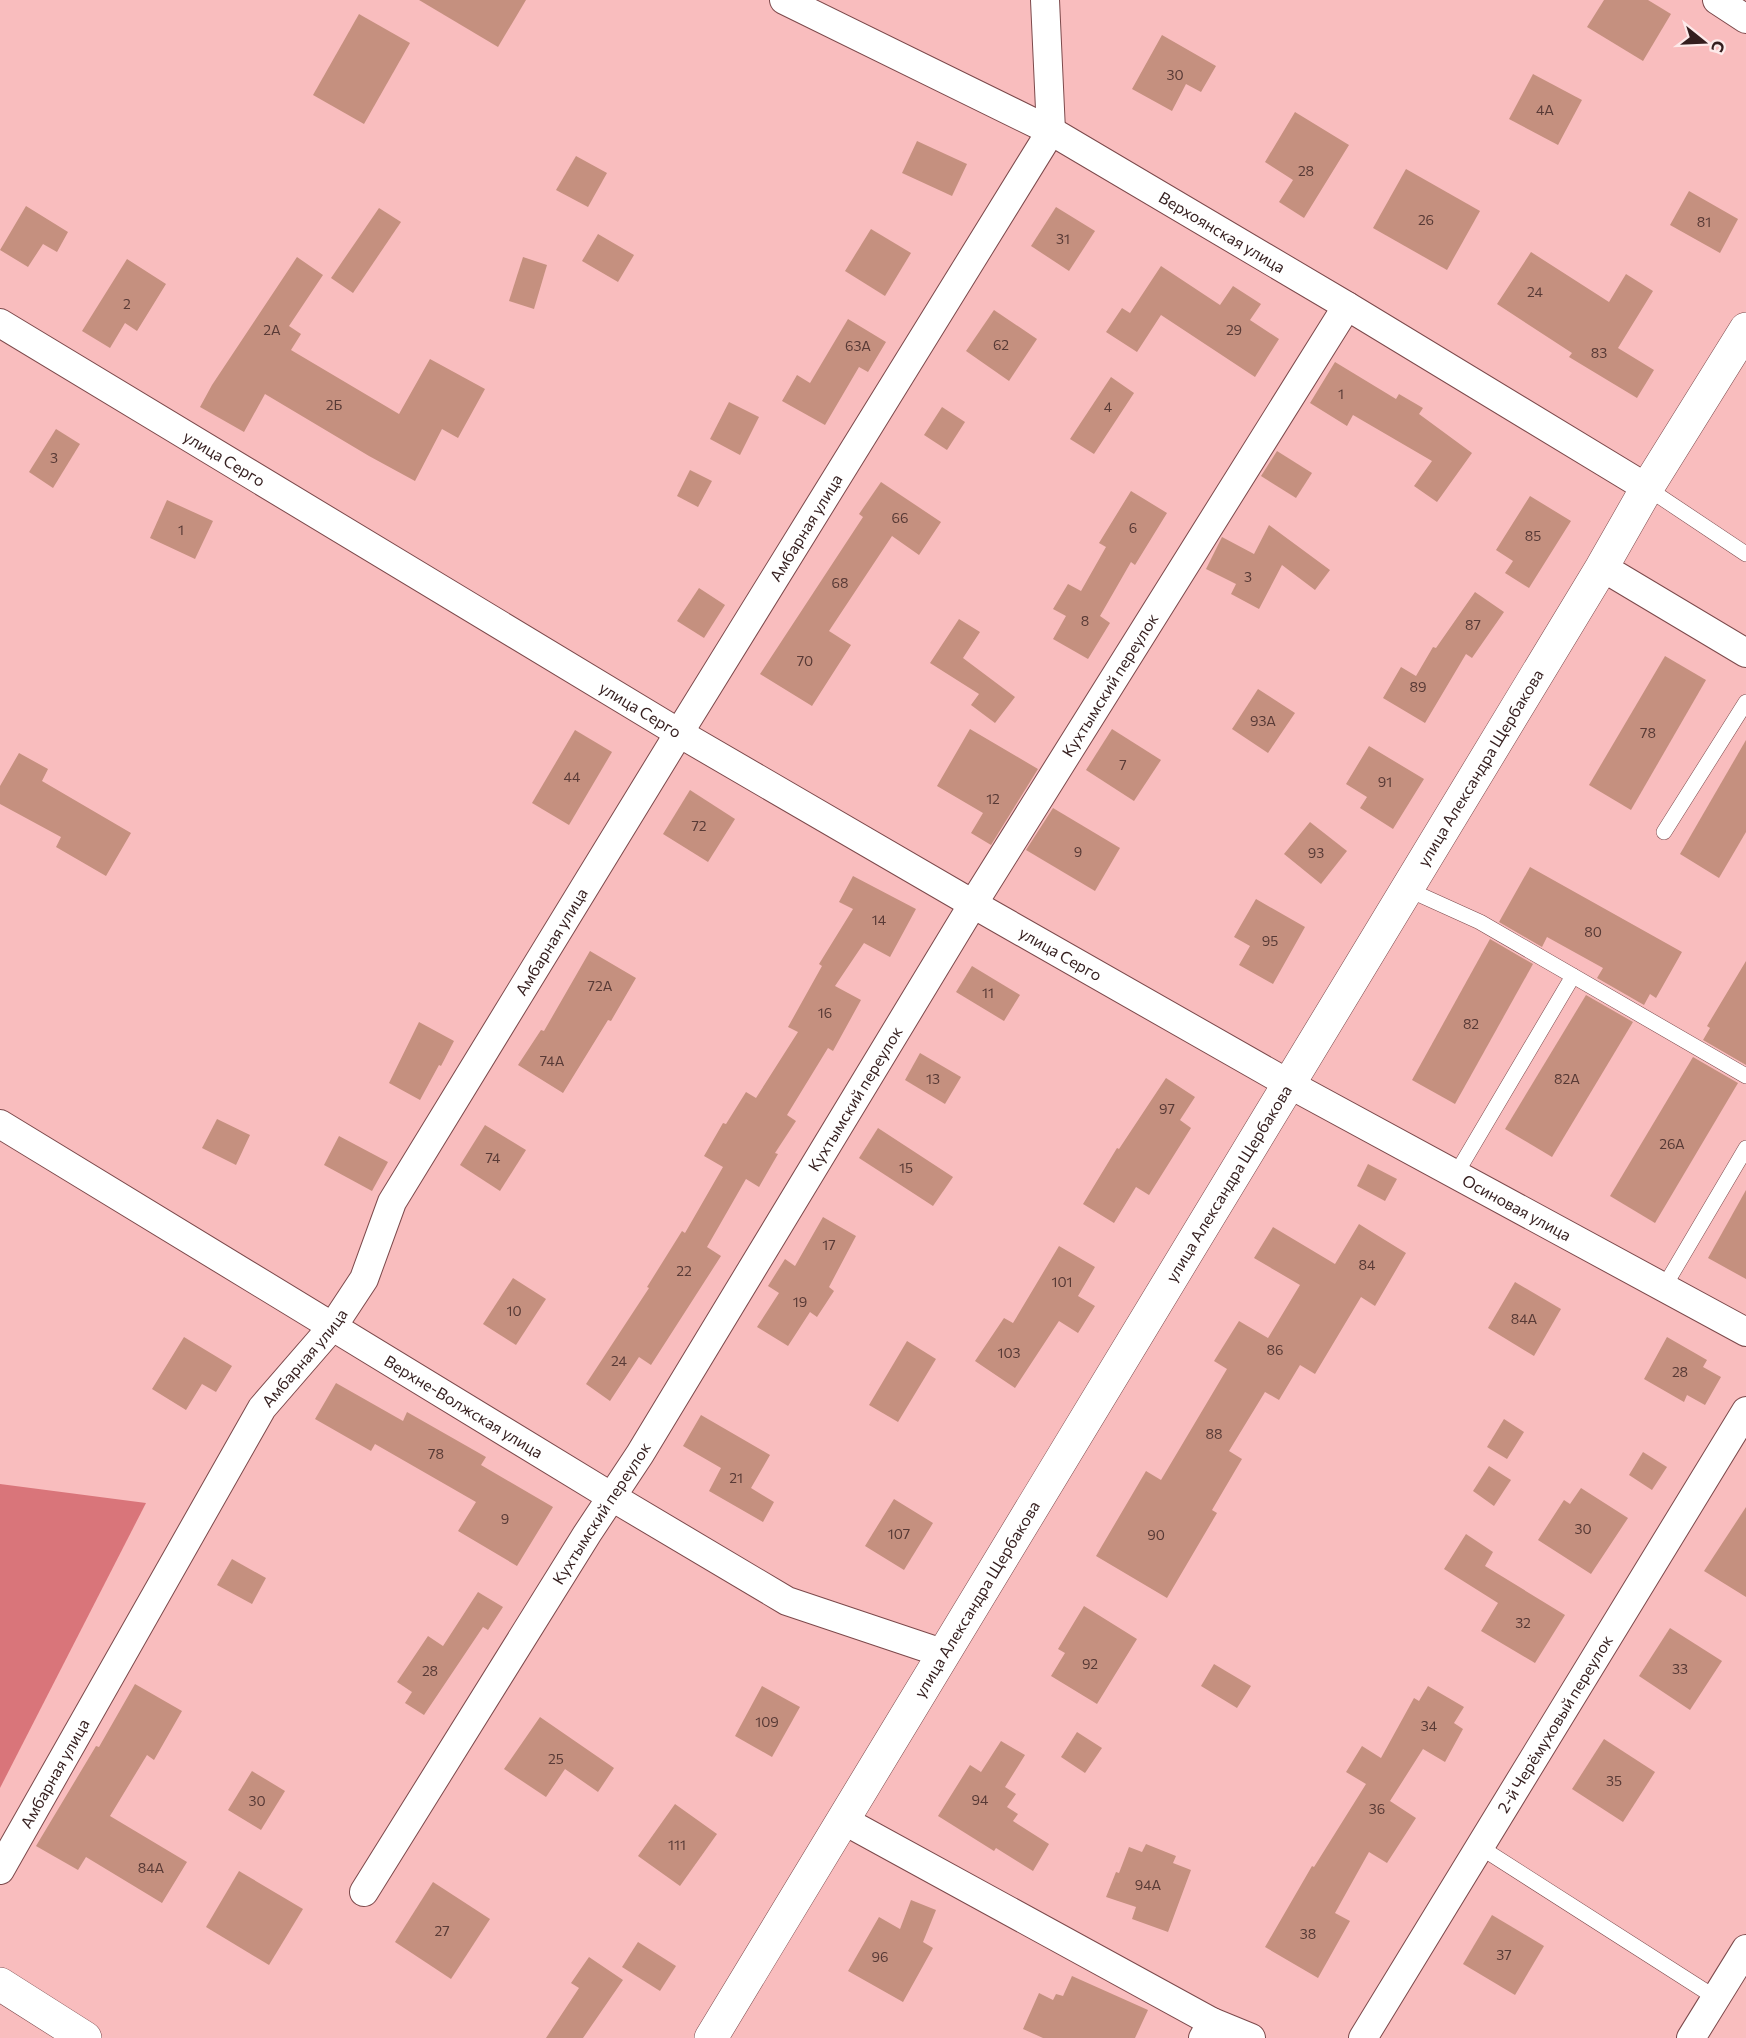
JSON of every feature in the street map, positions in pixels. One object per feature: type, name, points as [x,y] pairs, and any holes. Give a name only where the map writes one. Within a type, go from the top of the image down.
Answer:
[{"type":"street","name":"Верхоянская улица","points":[[784,0],[1051,132],[1347,306],[1647,488]]},
{"type":"street","points":[[1045,0],[1051,132]]},
{"type":"street","points":[[1717,0],[1746,19]]},
{"type":"street","name":"Амбарная улица","points":[[0,1870],[262,1408],[333,1326],[364,1279],[392,1202],[1051,132]]},
{"type":"street","name":"Кухтымский переулок","points":[[364,1892],[587,1534],[640,1454],[973,904],[1347,306]]},
{"type":"street","name":"улица Серго","points":[[0,323],[679,733],[1289,1084]]},
{"type":"street","name":"улица Александра Щербакова","points":[[711,2038],[1407,890],[1602,567],[1647,488],[1746,329]]},
{"type":"street","points":[[1602,567],[1746,652]]},
{"type":"street","name":"Осиновая улица","points":[[1289,1084],[1746,1332]]},
{"type":"street","name":"Верхне-Волжская улица","points":[[0,1124],[787,1601],[945,1654]]},
{"type":"street","name":"2-й Черёмуховый переулок","points":[[1363,2038],[1746,1411]]},
{"type":"street","points":[[843,1820],[1208,2030],[1251,2038]]},
{"type":"street","points":[[1691,2038],[1746,1949]]},
{"type":"street","points":[[0,1984],[85,2038]]},
{"type":"lane","points":[[1647,488],[1746,554]]},
{"type":"lane","points":[[1664,832],[1746,702]]},
{"type":"lane","points":[[1407,890],[1480,922],[1746,1076]]},
{"type":"lane","points":[[1456,1174],[1573,976]]},
{"type":"lane","points":[[1664,1287],[1746,1148]]},
{"type":"lane","points":[[1480,1847],[1716,1998]]},
{"type":"shaded area","points":[[0,1484],[146,1503],[0,1788]]},
{"type":"building","points":[[419,0],[526,0],[498,47]]},
{"type":"building","points":[[1604,0],[1648,0],[1671,14],[1643,61],[1587,27]]},
{"type":"building","points":[[359,14],[410,43],[364,124],[313,95]]},
{"type":"building","points":[[1162,35],[1216,66],[1201,92],[1186,84],[1172,111],[1132,89]]},
{"type":"building","points":[[1533,74],[1582,100],[1558,145],[1509,119]]},
{"type":"building","points":[[1295,112],[1349,145],[1304,218],[1279,202],[1293,180],[1265,162]]},
{"type":"building","points":[[917,141],[967,164],[952,196],[902,173]]},
{"type":"building","points":[[576,156],[607,173],[588,207],[556,190]]},
{"type":"building","points":[[1406,169],[1480,211],[1447,270],[1373,228]]},
{"type":"building","points":[[1689,191],[1738,219],[1720,253],[1670,225]]},
{"type":"building","points":[[26,206],[68,232],[57,252],[43,244],[28,267],[0,250]]},
{"type":"building","points":[[1056,207],[1095,231],[1069,271],[1031,246]]},
{"type":"building","points":[[379,208],[401,222],[353,293],[331,278]]},
{"type":"building","points":[[871,229],[911,253],[885,296],[845,271]]},
{"type":"building","points":[[598,234],[634,255],[618,282],[582,261]]},
{"type":"building","points":[[1531,252],[1609,302],[1626,274],[1653,291],[1618,348],[1654,370],[1637,398],[1569,357],[1572,353],[1497,304]]},
{"type":"building","points":[[297,257],[323,275],[289,326],[301,334],[291,350],[399,414],[430,359],[485,389],[458,438],[442,429],[415,481],[265,394],[244,432],[200,407],[212,385]]},
{"type":"building","points":[[523,257],[547,265],[534,309],[509,301]]},
{"type":"building","points":[[127,259],[166,284],[137,331],[125,323],[110,348],[82,331]]},
{"type":"building","points":[[1161,266],[1220,305],[1233,286],[1261,304],[1250,320],[1279,339],[1255,377],[1161,315],[1137,352],[1106,332],[1122,308],[1130,313]]},
{"type":"building","points":[[994,310],[1037,339],[1009,381],[966,351]]},
{"type":"building","points":[[848,319],[886,342],[868,372],[859,367],[825,425],[782,401],[797,375],[810,383]]},
{"type":"building","points":[[1335,362],[1396,399],[1399,394],[1423,408],[1419,414],[1472,453],[1437,502],[1414,486],[1432,461],[1353,415],[1347,426],[1310,403]]},
{"type":"building","points":[[1111,377],[1134,393],[1094,454],[1070,439]]},
{"type":"building","points":[[729,402],[759,417],[740,455],[710,439]]},
{"type":"building","points":[[942,407],[965,422],[947,450],[924,435]]},
{"type":"building","points":[[56,429],[80,444],[53,488],[29,472]]},
{"type":"building","points":[[1277,451],[1312,473],[1296,498],[1261,476]]},
{"type":"building","points":[[690,470],[712,481],[698,507],[677,496]]},
{"type":"building","points":[[881,482],[941,522],[919,555],[892,536],[829,631],[851,645],[812,706],[760,674],[863,517],[859,514]]},
{"type":"building","points":[[1131,491],[1167,513],[1135,565],[1131,562],[1100,616],[1110,623],[1088,659],[1053,639],[1066,616],[1053,609],[1068,584],[1081,591],[1106,547],[1099,543]]},
{"type":"building","points":[[1530,496],[1571,521],[1529,588],[1505,573],[1513,561],[1496,550]]},
{"type":"building","points":[[167,500],[213,521],[195,559],[150,538]]},
{"type":"building","points":[[1269,525],[1330,570],[1315,590],[1282,565],[1259,609],[1231,594],[1236,584],[1206,569],[1222,537],[1254,554]]},
{"type":"building","points":[[699,588],[725,605],[704,638],[677,621]]},
{"type":"building","points":[[1475,592],[1504,612],[1472,658],[1466,654],[1425,723],[1383,698],[1401,667],[1416,676],[1433,647],[1436,648]]},
{"type":"building","points":[[959,619],[980,632],[963,658],[1015,697],[995,723],[971,705],[979,694],[930,663]]},
{"type":"building","points":[[1665,656],[1706,680],[1631,810],[1589,785]]},
{"type":"building","points":[[1258,689],[1295,713],[1268,753],[1232,729]]},
{"type":"building","points":[[970,729],[1038,769],[991,845],[971,833],[983,813],[937,786]]},
{"type":"building","points":[[1112,729],[1161,760],[1134,801],[1086,770]]},
{"type":"building","points":[[575,730],[612,752],[569,825],[532,803]]},
{"type":"building","points":[[1746,740],[1746,832],[1719,878],[1680,854]]},
{"type":"building","points":[[1369,746],[1424,779],[1393,829],[1360,808],[1367,797],[1346,784]]},
{"type":"building","points":[[19,753],[48,769],[42,781],[131,833],[106,876],[56,847],[61,837],[0,804],[0,786]]},
{"type":"building","points":[[690,790],[735,819],[708,862],[663,834]]},
{"type":"building","points":[[1053,808],[1120,848],[1095,891],[1026,850]]},
{"type":"building","points":[[1310,822],[1347,851],[1321,884],[1284,854]]},
{"type":"building","points":[[1530,867],[1682,952],[1656,998],[1650,994],[1644,1005],[1597,978],[1603,968],[1547,937],[1542,947],[1499,922]]},
{"type":"building","points":[[853,876],[916,909],[890,957],[864,943],[835,986],[861,1000],[833,1051],[828,1048],[787,1115],[796,1121],[775,1153],[778,1154],[759,1187],[746,1179],[707,1247],[721,1256],[651,1365],[639,1357],[610,1401],[586,1384],[649,1288],[647,1287],[682,1231],[685,1233],[723,1167],[704,1156],[723,1123],[726,1124],[746,1092],[756,1098],[798,1032],[788,1027],[822,966],[819,964],[853,909],[839,902]]},
{"type":"building","points":[[1256,899],[1305,927],[1273,984],[1239,965],[1250,946],[1234,937]]},
{"type":"building","points":[[1490,939],[1533,964],[1455,1104],[1412,1080]]},
{"type":"building","points":[[590,951],[636,978],[611,1021],[608,1020],[563,1093],[518,1065],[541,1030],[544,1031]]},
{"type":"building","points":[[1746,961],[1746,1065],[1703,1040],[1710,1028],[1707,1026]]},
{"type":"building","points":[[972,966],[1020,995],[1004,1021],[956,992]]},
{"type":"building","points":[[1586,995],[1633,1022],[1552,1157],[1505,1129]]},
{"type":"building","points":[[419,1022],[454,1041],[420,1100],[389,1083]]},
{"type":"building","points":[[920,1053],[961,1077],[945,1104],[905,1080]]},
{"type":"building","points":[[1693,1057],[1738,1083],[1655,1223],[1610,1196]]},
{"type":"building","points":[[1166,1078],[1195,1097],[1180,1120],[1191,1128],[1149,1195],[1136,1187],[1114,1223],[1083,1204],[1117,1148],[1119,1149]]},
{"type":"building","points":[[217,1119],[250,1135],[236,1165],[202,1148]]},
{"type":"building","points":[[485,1125],[526,1150],[500,1191],[460,1165]]},
{"type":"building","points":[[878,1128],[953,1177],[933,1206],[859,1158]]},
{"type":"building","points":[[339,1136],[388,1162],[372,1191],[324,1165]]},
{"type":"building","points":[[1368,1164],[1397,1179],[1385,1201],[1357,1186]]},
{"type":"building","points":[[1746,1190],[1746,1279],[1708,1258]]},
{"type":"building","points":[[823,1217],[856,1236],[829,1287],[834,1291],[817,1317],[810,1312],[788,1346],[757,1327],[779,1293],[768,1286],[785,1259],[795,1266]]},
{"type":"building","points":[[1359,1224],[1406,1253],[1375,1306],[1361,1297],[1315,1374],[1300,1365],[1279,1400],[1265,1392],[1229,1451],[1242,1459],[1212,1510],[1217,1513],[1167,1598],[1096,1556],[1146,1471],[1161,1480],[1227,1369],[1214,1361],[1239,1321],[1268,1338],[1300,1285],[1254,1258],[1273,1227],[1335,1264]]},
{"type":"building","points":[[1059,1246],[1095,1267],[1078,1296],[1095,1306],[1078,1333],[1059,1321],[1015,1388],[975,1361],[1004,1318],[1013,1323]]},
{"type":"building","points":[[513,1278],[546,1299],[516,1345],[483,1324]]},
{"type":"building","points":[[1515,1282],[1561,1309],[1534,1356],[1488,1328]]},
{"type":"building","points":[[184,1337],[232,1366],[216,1392],[202,1384],[186,1410],[152,1389]]},
{"type":"building","points":[[1667,1337],[1707,1360],[1703,1367],[1721,1377],[1705,1405],[1687,1395],[1684,1402],[1644,1379]]},
{"type":"building","points":[[907,1341],[936,1359],[898,1422],[869,1405]]},
{"type":"building","points":[[336,1383],[403,1421],[407,1412],[486,1457],[481,1465],[553,1507],[517,1566],[458,1531],[476,1502],[375,1444],[371,1451],[315,1419]]},
{"type":"building","points":[[701,1415],[770,1455],[751,1488],[774,1502],[763,1522],[709,1491],[721,1468],[683,1446]]},
{"type":"building","points":[[1504,1419],[1524,1432],[1507,1459],[1487,1447]]},
{"type":"building","points":[[1643,1452],[1667,1467],[1652,1490],[1629,1475]]},
{"type":"building","points":[[1489,1466],[1511,1480],[1494,1506],[1473,1491]]},
{"type":"building","points":[[1581,1488],[1628,1518],[1591,1574],[1538,1540],[1564,1500],[1570,1504]]},
{"type":"building","points":[[894,1499],[933,1523],[904,1570],[865,1546]]},
{"type":"building","points":[[1746,1507],[1746,1597],[1704,1571]]},
{"type":"building","points":[[1466,1534],[1493,1552],[1485,1566],[1565,1615],[1535,1663],[1481,1631],[1498,1603],[1444,1569]]},
{"type":"building","points":[[232,1559],[266,1578],[252,1604],[217,1585]]},
{"type":"building","points":[[478,1592],[503,1607],[488,1630],[483,1627],[424,1715],[405,1703],[412,1692],[397,1682],[428,1636],[443,1646]]},
{"type":"building","points":[[1084,1606],[1137,1639],[1097,1704],[1051,1676],[1065,1653],[1058,1649]]},
{"type":"building","points":[[1670,1628],[1722,1661],[1690,1710],[1639,1676]]},
{"type":"building","points":[[1214,1664],[1251,1686],[1237,1708],[1201,1686]]},
{"type":"building","points":[[135,1684],[182,1711],[154,1760],[147,1755],[110,1816],[187,1862],[162,1903],[86,1857],[78,1870],[36,1846],[96,1746],[99,1747]]},
{"type":"building","points":[[762,1686],[800,1707],[772,1757],[735,1736]]},
{"type":"building","points":[[1428,1686],[1464,1707],[1454,1723],[1463,1729],[1445,1762],[1423,1749],[1390,1801],[1416,1818],[1387,1863],[1369,1852],[1335,1913],[1350,1921],[1318,1978],[1265,1947],[1312,1866],[1314,1867],[1366,1784],[1346,1772],[1362,1746],[1381,1758],[1414,1698],[1419,1701]]},
{"type":"building","points":[[540,1717],[614,1768],[598,1792],[565,1769],[546,1797],[504,1769]]},
{"type":"building","points":[[1077,1732],[1102,1748],[1085,1773],[1061,1757]]},
{"type":"building","points":[[1604,1739],[1655,1772],[1623,1822],[1572,1789]]},
{"type":"building","points":[[1001,1741],[1025,1755],[1005,1787],[1016,1794],[1007,1807],[1018,1814],[1013,1821],[1049,1844],[1033,1871],[996,1848],[994,1851],[938,1816],[970,1765],[981,1772]]},
{"type":"building","points":[[252,1771],[285,1791],[261,1830],[228,1810]]},
{"type":"building","points":[[675,1804],[717,1834],[680,1886],[638,1856]]},
{"type":"building","points":[[1146,1844],[1176,1856],[1173,1863],[1191,1870],[1168,1932],[1132,1919],[1136,1907],[1106,1897],[1129,1847],[1142,1852]]},
{"type":"building","points":[[239,1871],[303,1909],[269,1965],[206,1927]]},
{"type":"building","points":[[433,1882],[490,1919],[451,1979],[395,1942]]},
{"type":"building","points":[[911,1900],[936,1910],[923,1942],[933,1948],[903,2002],[848,1971],[879,1917],[900,1929]]},
{"type":"building","points":[[1492,1915],[1544,1946],[1515,1995],[1463,1964]]},
{"type":"building","points":[[638,1942],[676,1966],[660,1991],[622,1967]]},
{"type":"building","points":[[589,1957],[623,1980],[583,2038],[546,2038],[579,1988],[571,1983]]},
{"type":"building","points":[[1072,1976],[1148,2010],[1135,2038],[1043,2038],[1023,2029],[1039,1993],[1053,2000],[1056,1994],[1063,1996]]}]
